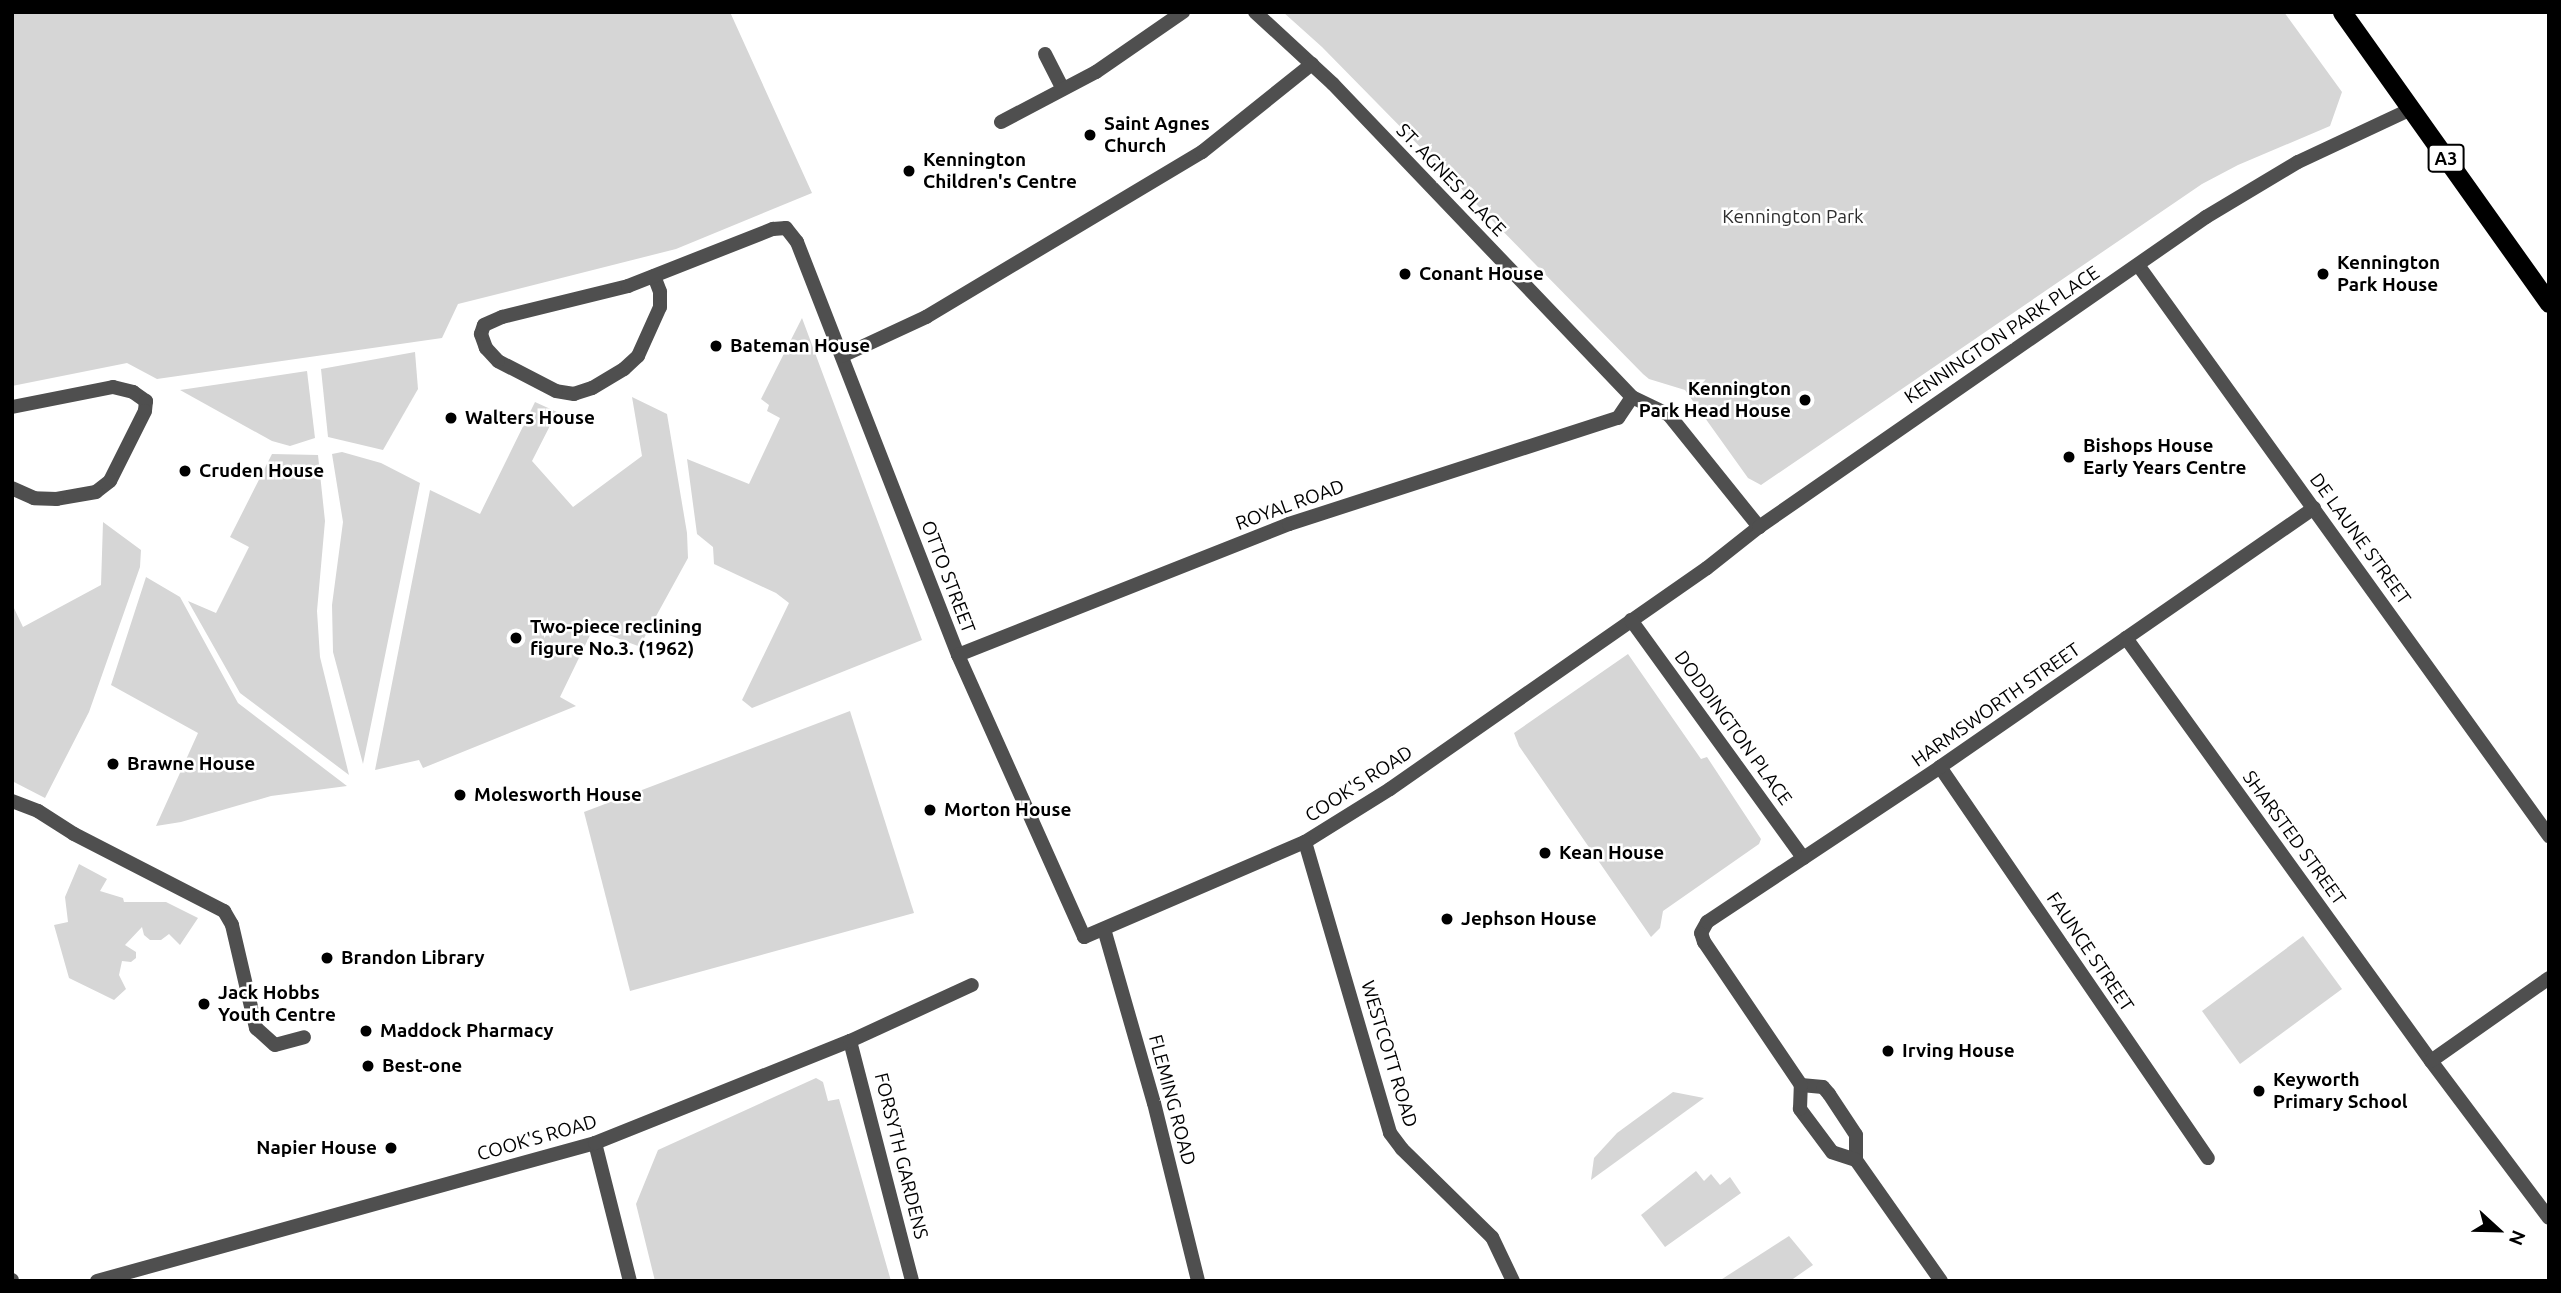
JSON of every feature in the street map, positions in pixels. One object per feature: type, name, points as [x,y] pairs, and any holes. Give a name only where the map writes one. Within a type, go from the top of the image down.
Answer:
[{"type":"highway","name":"A3","points":[[2342,12],[2549,303]]},
{"type":"street","points":[[1001,122],[1096,72],[1183,12]]},
{"type":"street","name":"ST. AGNES PLACE","points":[[1255,12],[1312,64],[1632,397],[1669,415],[1759,527]]},
{"type":"street","points":[[1045,54],[1063,89]]},
{"type":"street","points":[[842,356],[926,317],[1210,147],[1312,64]]},
{"type":"street","name":"KENNINGTON PARK PLACE","points":[[1631,620],[1707,568],[1759,527],[2246,191],[2307,158],[2411,109]]},
{"type":"street","name":"OTTO STREET","points":[[654,276],[773,229],[786,228],[797,242],[958,655],[1084,937]]},
{"type":"street","name":"DE LAUNE STREET","points":[[2138,265],[2549,836]]},
{"type":"street","points":[[654,276],[660,292],[660,306],[638,356],[624,369],[592,388],[574,394],[556,391],[498,361],[486,348],[481,334],[484,325],[502,317],[628,286],[654,276]]},
{"type":"street","points":[[12,407],[113,387],[133,392],[146,401],[145,411],[110,481],[96,492],[57,499],[34,498],[12,488]]},
{"type":"street","name":"ROYAL ROAD","points":[[958,655],[1289,524],[1618,418],[1632,397]]},
{"type":"street","name":"HARMSWORTH STREET","points":[[1801,1085],[1704,942],[1701,933],[1707,922],[1940,767],[2315,508]]},
{"type":"street","name":"COOK'S ROAD","points":[[1084,937],[1305,842],[1390,789],[1631,620]]},
{"type":"street","name":"DODDINGTON PLACE","points":[[1631,620],[1803,858]]},
{"type":"street","name":"SHARSTED STREET","points":[[2126,638],[2431,1061],[2549,1218]]},
{"type":"street","name":"FAUNCE STREET","points":[[1940,767],[2208,1158]]},
{"type":"street","points":[[12,801],[38,811],[74,834],[224,911],[232,925],[256,1028],[275,1045],[304,1037]]},
{"type":"street","name":"WESTCOTT ROAD","points":[[1305,842],[1390,1133],[1402,1149],[1492,1237],[1513,1281]]},
{"type":"street","name":"FLEMING ROAD","points":[[1104,929],[1154,1103],[1198,1281]]},
{"type":"street","points":[[2431,1061],[2549,978]]},
{"type":"street","name":"COOK'S ROAD","points":[[97,1281],[595,1143],[850,1041],[972,985]]},
{"type":"street","name":"FORSYTH GARDENS","points":[[850,1041],[912,1281]]},
{"type":"street","points":[[1856,1160],[1832,1152],[1800,1109],[1801,1085],[1824,1087],[1856,1135],[1856,1160],[1941,1281]]},
{"type":"street","points":[[595,1143],[630,1281]]},
{"type":"green space","points":[[12,12],[730,12],[812,193],[676,249],[458,304],[442,338],[157,379],[127,363],[12,386]]},
{"type":"green space","name":"Kennington Park","points":[[1283,12],[2284,12],[2342,92],[2330,126],[2238,165],[2202,184],[1761,485],[1748,478],[1685,390],[1649,379],[1643,374],[1322,47]]},
{"type":"green space","points":[[802,318],[922,640],[752,708],[742,700],[789,603],[776,593],[714,564],[713,547],[697,534],[687,459],[749,484],[780,418],[767,411],[769,405],[761,399]]},
{"type":"green space","points":[[415,352],[418,389],[383,450],[328,437],[321,369]]},
{"type":"green space","points":[[307,371],[315,438],[290,446],[272,441],[180,390]]},
{"type":"green space","points":[[632,397],[667,414],[687,533],[688,558],[643,640],[638,646],[593,629],[560,697],[576,706],[423,768],[419,760],[375,770],[430,490],[480,514],[535,402],[557,412],[532,461],[573,507],[642,456]]},
{"type":"green space","points":[[342,452],[381,463],[420,483],[363,764],[333,652],[332,605],[343,522],[332,454]]},
{"type":"green space","points":[[272,454],[318,455],[325,521],[317,611],[320,657],[349,775],[240,693],[188,601],[216,613],[249,547],[230,537]]},
{"type":"green space","points":[[103,522],[141,550],[140,567],[89,712],[45,798],[12,781],[12,604],[23,627],[101,585]]},
{"type":"green space","points":[[146,577],[180,597],[238,703],[347,786],[271,796],[181,822],[156,826],[198,733],[111,685]]},
{"type":"green space","points":[[1628,654],[1701,759],[1707,757],[1761,839],[1759,844],[1663,911],[1660,928],[1651,937],[1519,746],[1514,733]]},
{"type":"green space","points":[[850,711],[914,913],[630,991],[584,812]]},
{"type":"green space","points":[[79,864],[107,879],[100,891],[123,898],[124,902],[166,902],[198,918],[180,945],[169,934],[161,940],[150,940],[144,935],[142,927],[125,945],[136,952],[136,958],[131,962],[122,961],[119,975],[126,989],[114,1000],[69,978],[54,925],[68,922],[65,897]]},
{"type":"green space","points":[[2303,936],[2342,989],[2240,1064],[2202,1011]]},
{"type":"green space","points":[[816,1078],[823,1082],[828,1101],[839,1099],[891,1281],[655,1281],[636,1204],[658,1150]]},
{"type":"green space","points":[[1673,1092],[1704,1098],[1591,1180],[1594,1158],[1617,1133]]},
{"type":"green space","points":[[1696,1171],[1704,1181],[1711,1174],[1720,1185],[1730,1177],[1741,1193],[1665,1247],[1641,1215]]},
{"type":"green space","points":[[1789,1236],[1813,1265],[1790,1281],[1719,1281]]},
{"type":"place","name":"Saint Agnes Church","points":[[1090,135]]},
{"type":"place","name":"Kennington Children's Centre","points":[[909,171]]},
{"type":"place","name":"Conant House","points":[[1405,274]]},
{"type":"place","name":"Kennington Park House","points":[[2323,274]]},
{"type":"place","name":"Bateman House","points":[[716,346]]},
{"type":"place","name":"Kennington Park Head House","points":[[1805,400]]},
{"type":"place","name":"Walters House","points":[[451,418]]},
{"type":"place","name":"Bishops House Early Years Centre","points":[[2069,457]]},
{"type":"place","name":"Cruden House","points":[[185,471]]},
{"type":"place","name":"Two-piece reclining figure No.3. (1962)","points":[[516,638]]},
{"type":"place","name":"Brawne House","points":[[113,764]]},
{"type":"place","name":"Molesworth House","points":[[460,795]]},
{"type":"place","name":"Morton House","points":[[930,810]]},
{"type":"place","name":"Kean House","points":[[1545,853]]},
{"type":"place","name":"Jephson House","points":[[1447,919]]},
{"type":"place","name":"Brandon Library","points":[[327,958]]},
{"type":"place","name":"Jack Hobbs Youth Centre","points":[[204,1004]]},
{"type":"place","name":"Maddock Pharmacy","points":[[366,1031]]},
{"type":"place","name":"Irving House","points":[[1888,1051]]},
{"type":"place","name":"Best-one","points":[[368,1066]]},
{"type":"place","name":"Keyworth Primary School","points":[[2259,1091]]},
{"type":"place","name":"Napier House","points":[[391,1148]]}]
